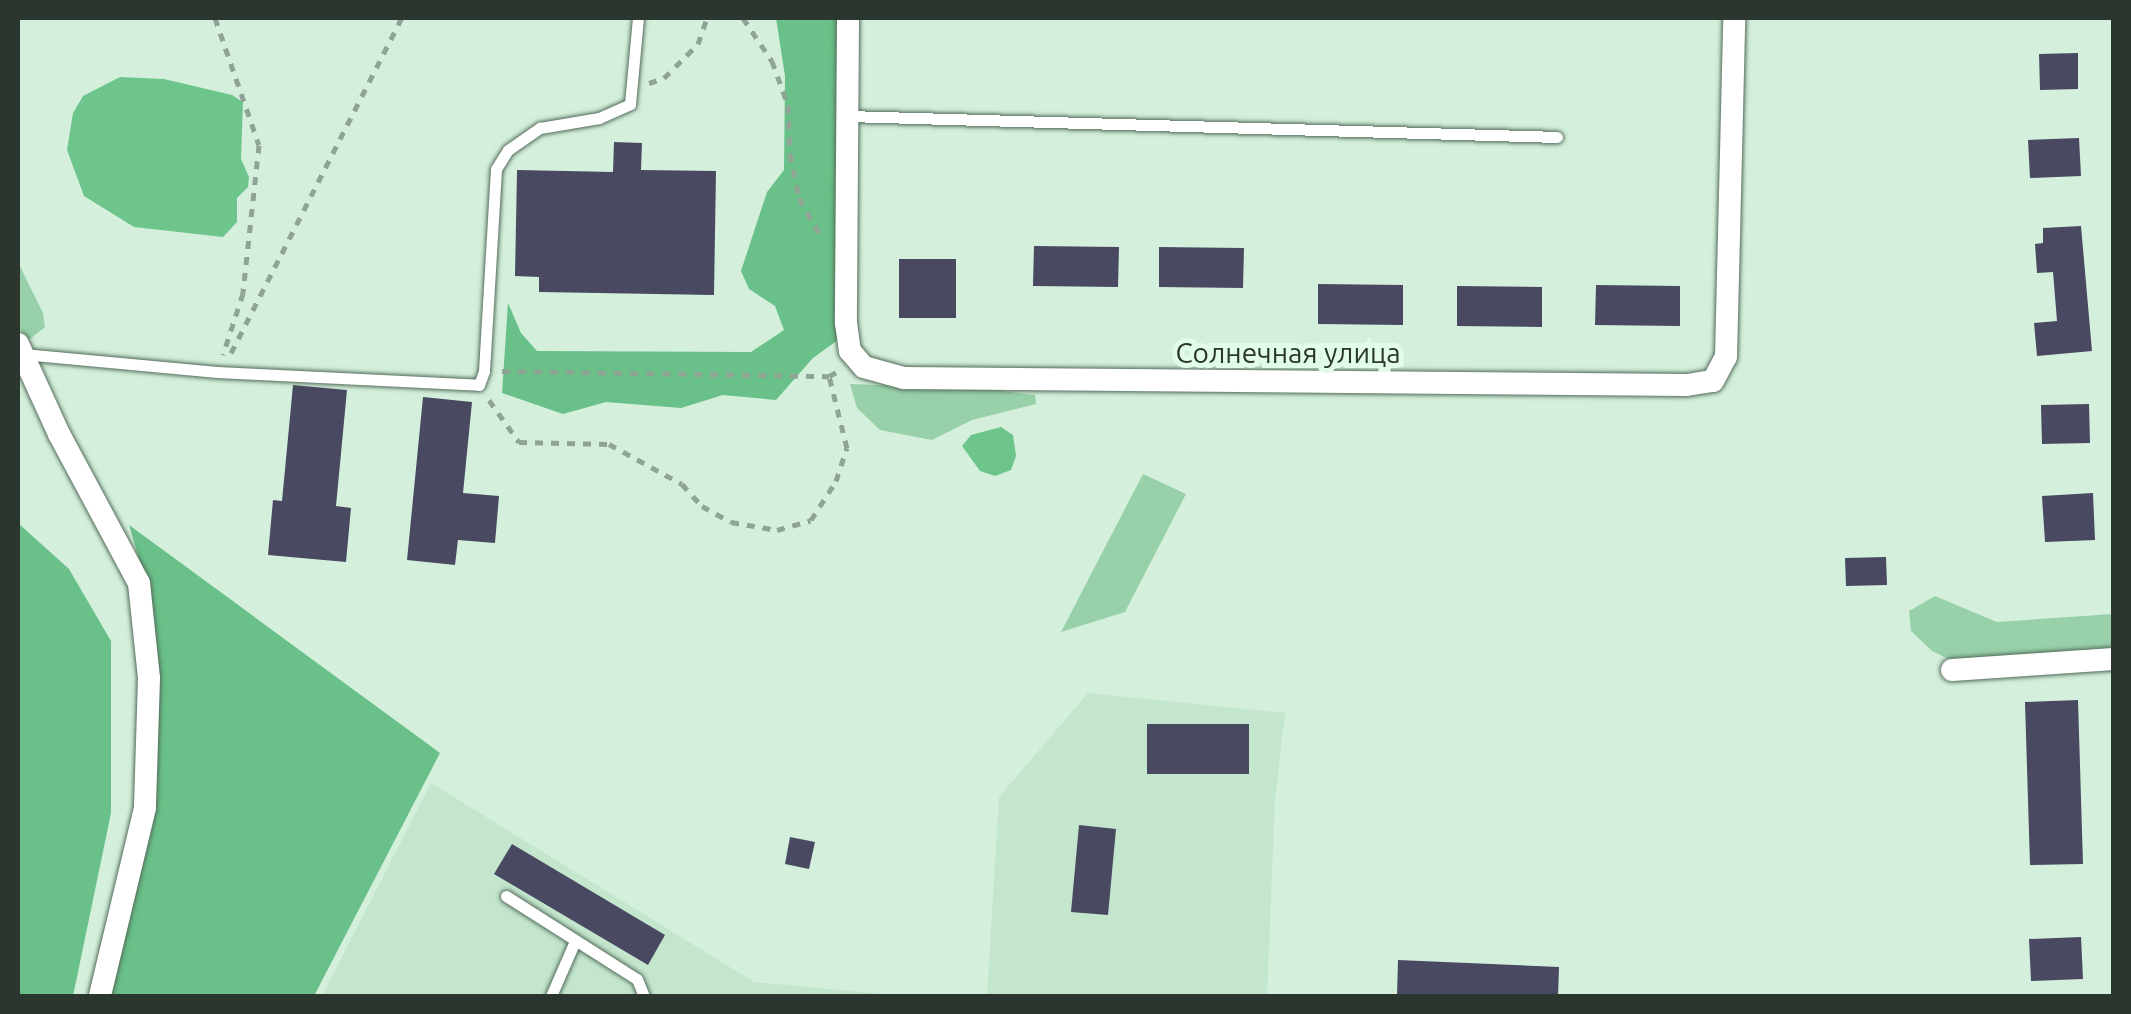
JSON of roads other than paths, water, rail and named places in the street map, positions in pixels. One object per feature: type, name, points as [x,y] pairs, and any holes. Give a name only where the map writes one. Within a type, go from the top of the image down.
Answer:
[{"type":"street","points":[[847,116],[848,18]]},
{"type":"street","name":"Солнечная улица","points":[[847,116],[848,337],[860,364],[904,378],[1688,385],[1713,381],[1726,357],[1734,18]]},
{"type":"street","points":[[20,349],[139,583],[149,678],[145,808],[100,996]]},
{"type":"street","points":[[1952,670],[2114,658]]},
{"type":"lane","points":[[20,349],[217,372],[479,385],[484,370],[496,169],[508,150],[540,128],[599,118],[630,104],[638,18]]},
{"type":"lane","points":[[847,116],[1557,137]]},
{"type":"lane","points":[[506,896],[637,979],[644,996]]},
{"type":"lane","points":[[551,996],[576,941]]}]
